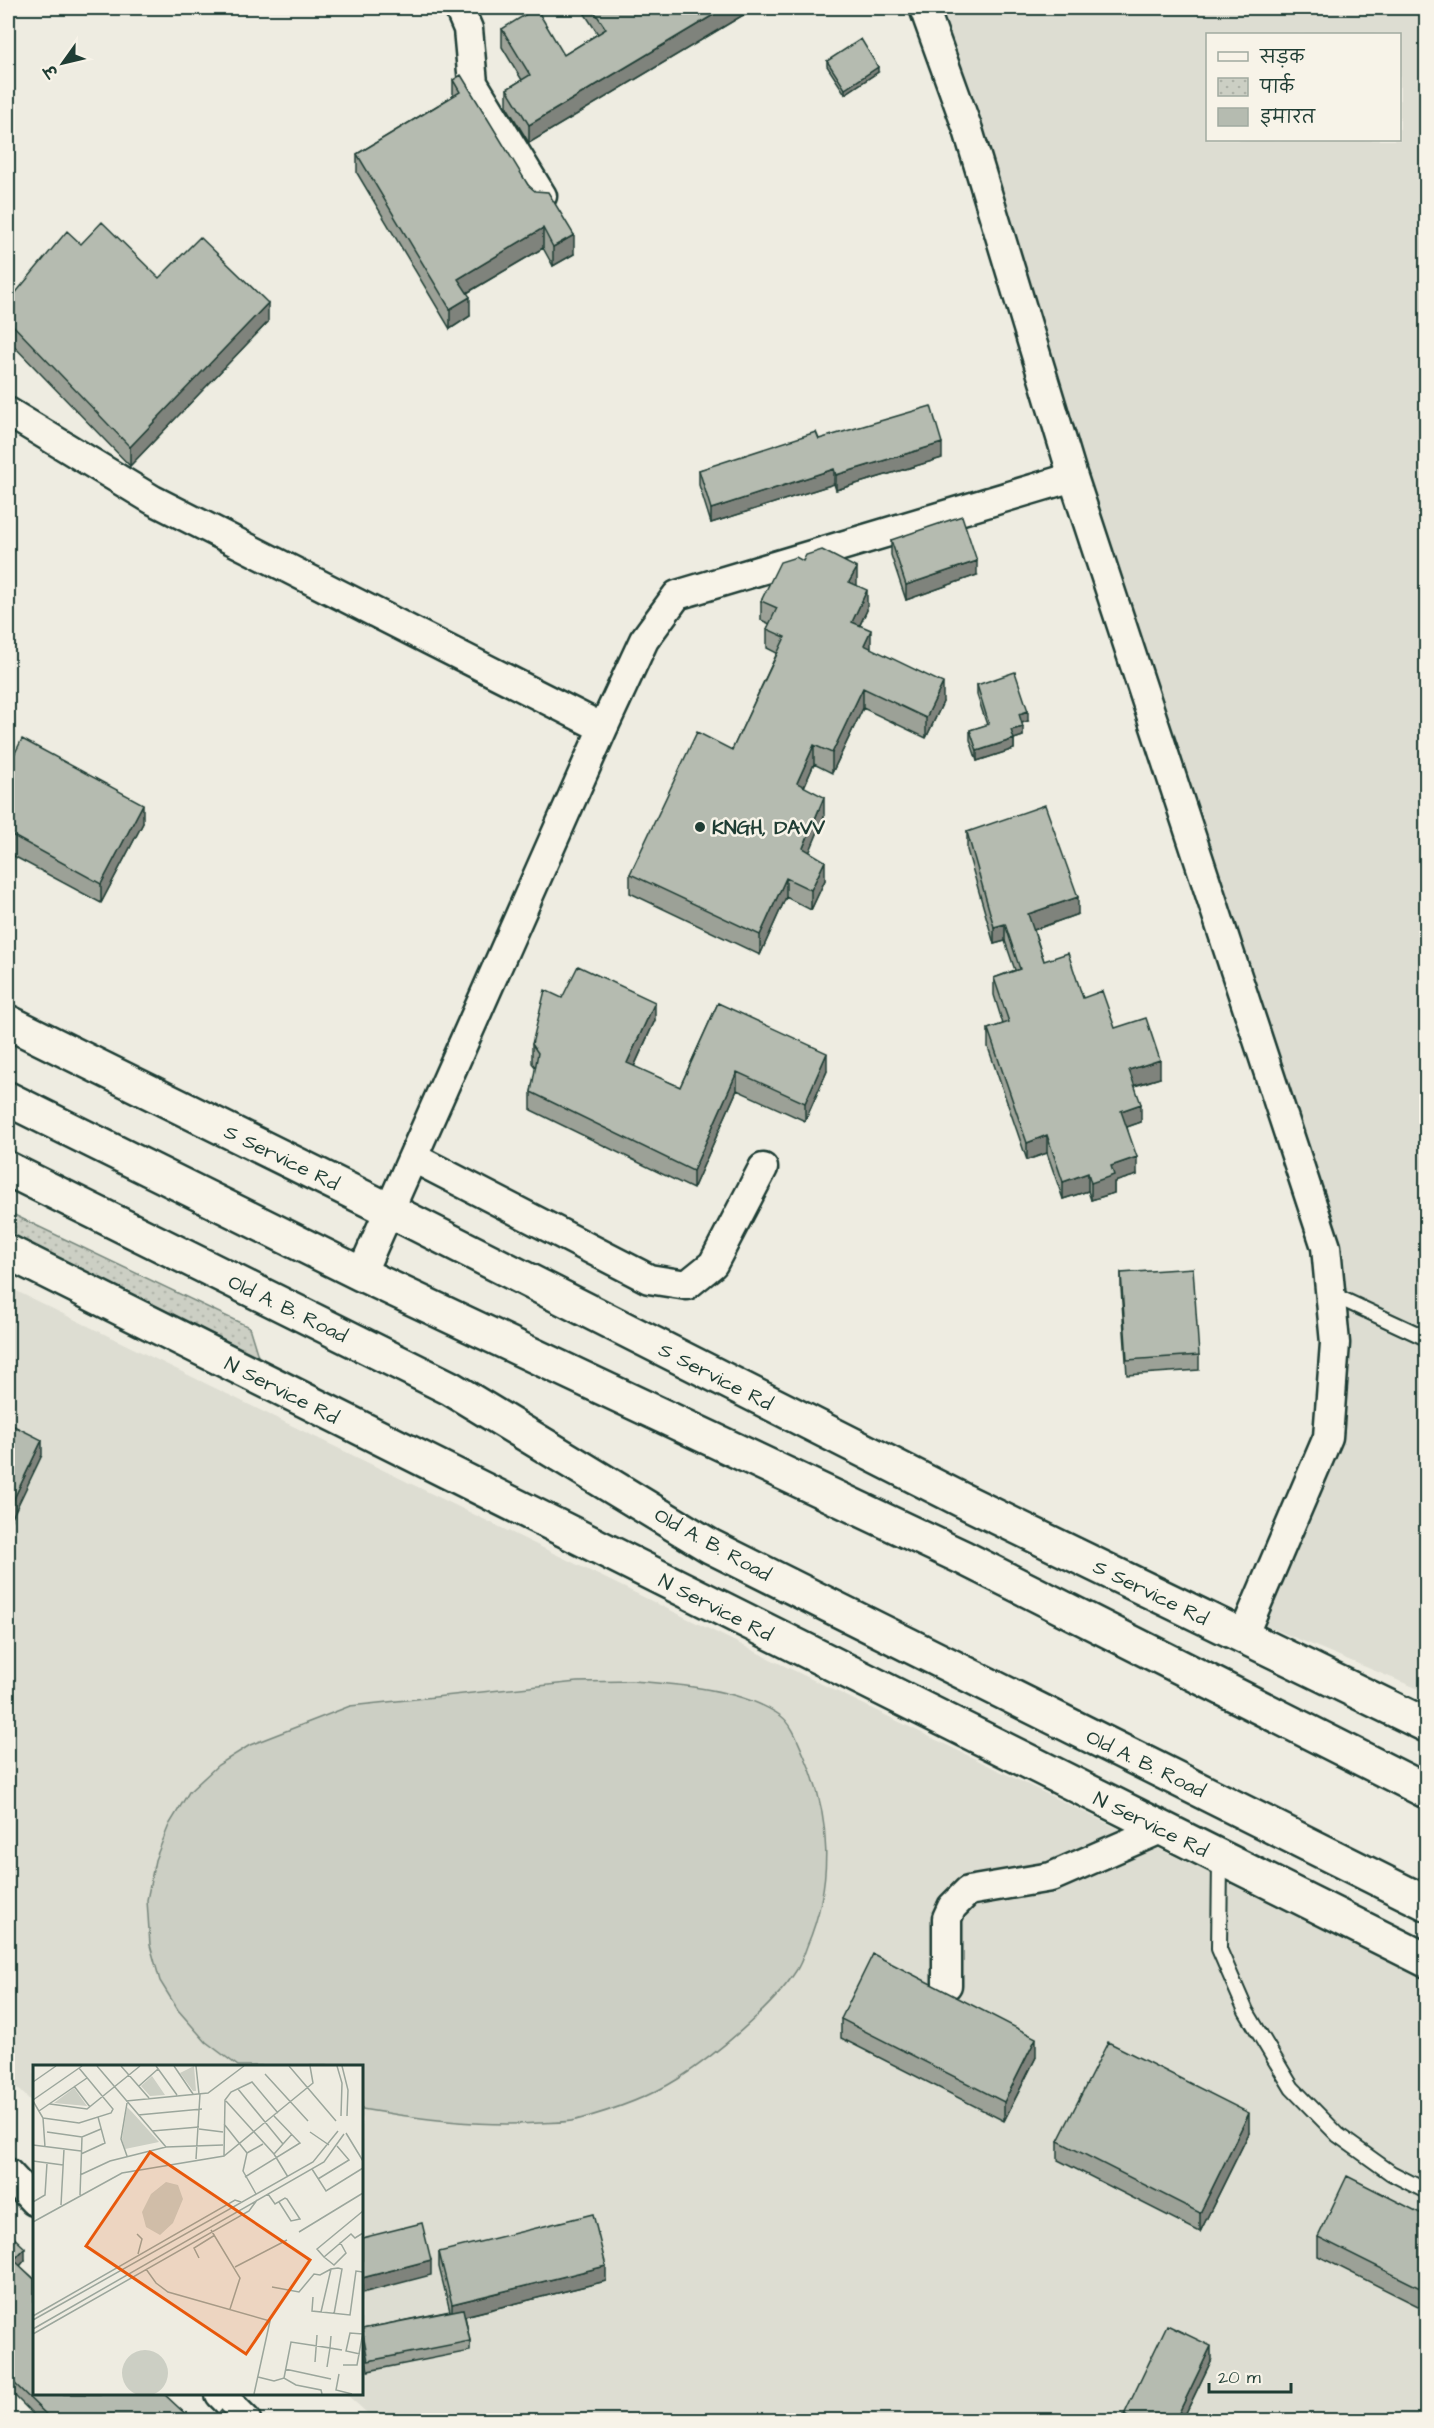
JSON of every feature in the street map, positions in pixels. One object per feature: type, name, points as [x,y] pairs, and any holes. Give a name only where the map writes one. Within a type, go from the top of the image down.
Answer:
[{"type":"main road","name":"S Service Rd","points":[[8,1022],[391,1211],[962,1500],[1426,1725]]},
{"type":"main road","points":[[8,1099],[361,1274],[964,1558],[1426,1791]]},
{"type":"main road","name":"Old A. B. Road","points":[[8,1169],[450,1388],[710,1546],[1426,1903]]},
{"type":"main road","name":"N Service Rd","points":[[8,1252],[1426,1960]]},
{"type":"street","points":[[459,8],[468,29],[473,83],[542,196]]},
{"type":"street","points":[[924,8],[968,130],[1072,477],[1326,1247],[1335,1342],[1328,1437],[1243,1636]]},
{"type":"street","points":[[8,411],[153,500],[603,728]]},
{"type":"street","points":[[361,1274],[644,639],[677,595],[1072,477]]},
{"type":"street","points":[[414,1158],[649,1279],[687,1284],[713,1264],[763,1168]]},
{"type":"street","points":[[947,1985],[947,1918],[952,1907],[968,1891],[1051,1877],[1161,1829]]},
{"type":"street","points":[[8,2173],[33,2200]]},
{"type":"street","points":[[221,2395],[246,2421]]},
{"type":"lane","points":[[1331,1294],[1426,1338]]},
{"type":"lane","points":[[1221,1858],[1219,1949],[1246,2011],[1292,2088],[1338,2135],[1391,2173],[1426,2191]]},
{"type":"shaded area","points":[[924,8],[1426,8],[1426,1692],[1250,1619],[1328,1437],[1331,1294]]},
{"type":"shaded area","points":[[8,1287],[1426,1979],[1426,2420],[375,2420],[347,2395],[363,2395],[363,2065],[33,2065],[33,2103],[8,2079]]},
{"type":"green space","points":[[8,1212],[249,1327],[266,1382],[8,1252]]},
{"type":"green space","points":[[631,1681],[688,1686],[729,1694],[765,1707],[781,1716],[795,1734],[820,1802],[826,1850],[825,1875],[815,1923],[799,1965],[786,1985],[758,2015],[725,2044],[666,2086],[642,2098],[602,2112],[562,2122],[472,2123],[363,2109],[363,2065],[237,2065],[206,2042],[178,2010],[160,1981],[150,1945],[147,1900],[155,1860],[169,1825],[189,1792],[218,1765],[250,1745],[350,1706],[577,1682]]},
{"type":"building","points":[[536,8],[564,55],[606,29],[592,8],[725,8],[529,125],[507,89],[530,75],[502,29]]},
{"type":"building","points":[[861,39],[878,67],[845,89],[827,61]]},
{"type":"building","points":[[461,75],[528,185],[535,191],[548,192],[574,235],[553,247],[543,228],[458,279],[470,297],[450,309],[357,154],[460,92],[453,80]]},
{"type":"building","points":[[102,222],[159,278],[200,237],[268,303],[130,447],[8,320],[8,302],[67,231],[81,244]]},
{"type":"building","points":[[931,406],[942,443],[836,475],[834,469],[711,509],[699,470],[816,432],[819,439]]},
{"type":"building","points":[[962,516],[977,561],[906,585],[891,540]]},
{"type":"building","points":[[822,550],[857,568],[849,582],[867,590],[852,622],[871,630],[864,645],[943,683],[926,718],[863,688],[832,753],[814,745],[797,783],[824,797],[803,848],[825,861],[811,890],[786,878],[760,935],[630,874],[697,732],[732,750],[785,637],[767,629],[777,608],[761,601],[780,562],[796,557],[803,561],[806,555]]},
{"type":"building","points":[[1015,672],[1028,711],[1019,714],[1023,727],[1011,730],[1014,739],[977,751],[970,730],[989,724],[977,685]]},
{"type":"building","points":[[22,739],[143,804],[101,884],[8,833],[8,767]]},
{"type":"building","points":[[1045,805],[1078,897],[1028,914],[1044,961],[1068,953],[1083,998],[1102,991],[1115,1028],[1146,1018],[1160,1060],[1129,1070],[1141,1104],[1121,1111],[1137,1157],[1111,1166],[1114,1175],[1091,1183],[1088,1173],[1063,1182],[1047,1135],[1027,1143],[988,1029],[1009,1022],[994,978],[1020,969],[1005,924],[994,927],[967,832]]},
{"type":"building","points":[[578,966],[655,1002],[627,1063],[680,1087],[718,1003],[827,1053],[805,1103],[737,1072],[693,1171],[531,1092],[538,1053],[532,1044],[545,990],[562,998]]},
{"type":"building","points":[[1193,1268],[1199,1355],[1127,1360],[1121,1273]]},
{"type":"building","points":[[8,1423],[42,1440],[8,1511]]},
{"type":"building","points":[[873,1954],[1036,2038],[1004,2102],[841,2019]]},
{"type":"building","points":[[1108,2042],[1249,2113],[1200,2213],[1058,2141]]},
{"type":"building","points":[[1347,2176],[1426,2216],[1426,2291],[1318,2237]]},
{"type":"building","points":[[593,2214],[606,2266],[452,2304],[439,2252]]},
{"type":"building","points":[[422,2223],[431,2260],[363,2278],[363,2238]]},
{"type":"building","points":[[8,2232],[25,2248],[14,2260],[33,2278],[33,2395],[165,2395],[193,2421],[53,2421],[8,2377]]},
{"type":"building","points":[[463,2309],[470,2341],[368,2361],[363,2329]]},
{"type":"building","points":[[1167,2325],[1211,2346],[1175,2421],[1136,2421],[1124,2415]]},
{"type":"building","points":[[221,2410],[232,2421],[211,2421]]},
{"type":"place","name":"KNGH, DAVV","points":[[700,827]]}]
